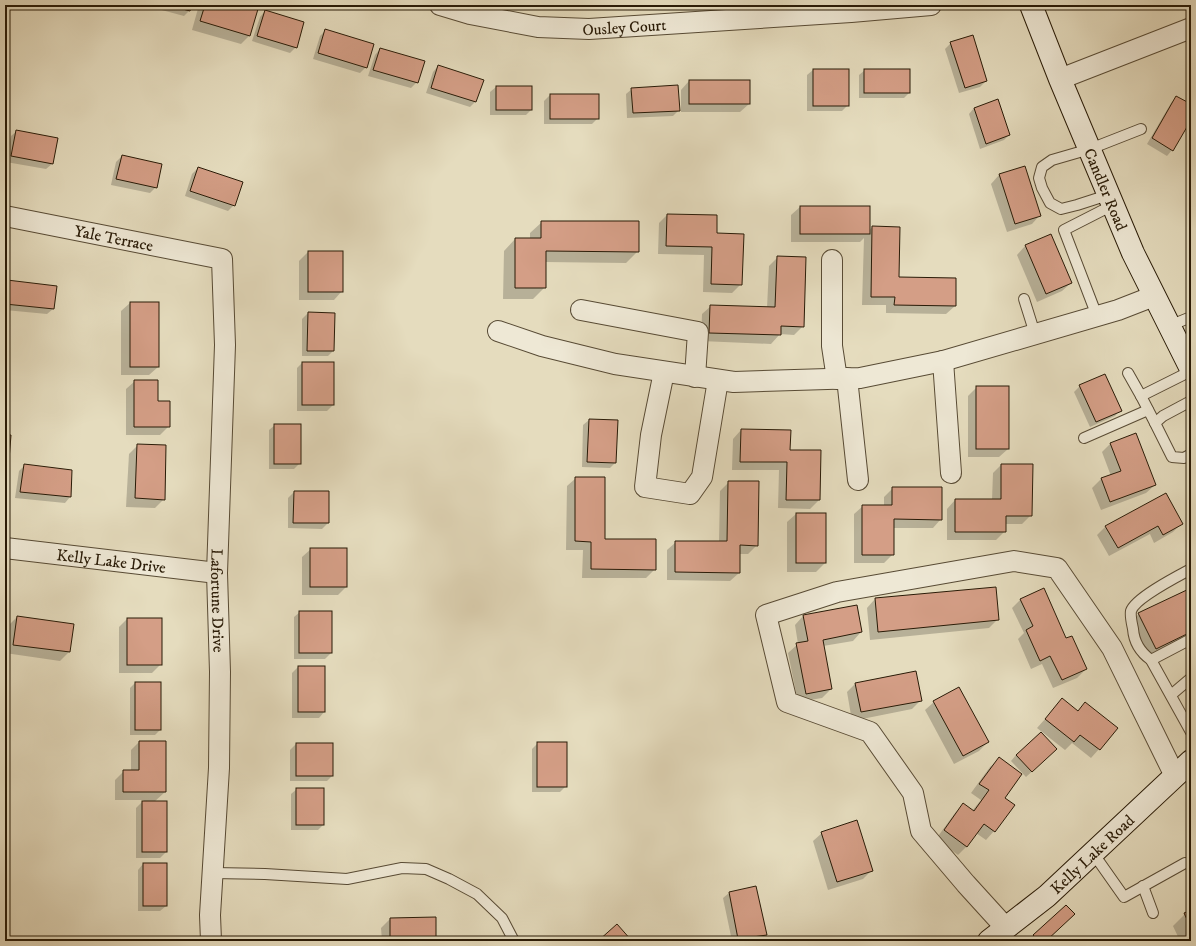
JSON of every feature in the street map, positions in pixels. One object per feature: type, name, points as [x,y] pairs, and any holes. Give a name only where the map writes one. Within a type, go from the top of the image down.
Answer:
[{"type":"main road","name":"Candler Road","points":[[1031,5],[1060,79],[1133,253],[1191,370]]},
{"type":"main road","name":"Kelly Lake Road","points":[[989,941],[1047,896],[1191,761]]},
{"type":"street","name":"Ousley Court","points":[[440,5],[470,14],[538,27],[589,29],[931,5]]},
{"type":"street","points":[[1060,79],[1191,28]]},
{"type":"street","name":"Yale Terrace","points":[[5,216],[222,259]]},
{"type":"street","name":"Lafortune Drive","points":[[211,941],[210,915],[219,768],[220,672],[217,573],[225,345],[222,259]]},
{"type":"street","points":[[832,260],[832,346],[842,379],[858,480]]},
{"type":"street","points":[[498,331],[542,346],[615,364],[718,380],[734,382],[842,379],[860,378],[943,361],[1118,310],[1154,296]]},
{"type":"street","points":[[581,310],[698,332],[696,376]]},
{"type":"street","points":[[943,361],[951,473]]},
{"type":"street","points":[[664,372],[652,435],[645,487],[690,494],[702,477],[718,380]]},
{"type":"street","name":"Kelly Lake Drive","points":[[5,548],[217,573]]},
{"type":"street","points":[[1006,928],[921,831],[913,793],[870,732],[787,702],[766,615],[837,592],[1014,561],[1057,568],[1112,648],[1175,776]]},
{"type":"lane","points":[[1111,200],[1060,208],[1050,203],[1042,188],[1039,178],[1042,167],[1052,160],[1090,149],[1141,129]]},
{"type":"lane","points":[[1097,316],[1064,230],[1111,200]]},
{"type":"lane","points":[[1024,299],[1035,334]]},
{"type":"lane","points":[[1170,326],[1191,317]]},
{"type":"lane","points":[[1141,396],[1191,370]]},
{"type":"lane","points":[[1128,373],[1172,456],[1184,458],[1191,454]]},
{"type":"lane","points":[[1155,423],[1163,416],[1191,401]]},
{"type":"lane","points":[[1084,438],[1148,410]]},
{"type":"lane","points":[[1191,569],[1150,593],[1136,604],[1131,611],[1134,636],[1142,653],[1151,660],[1191,732]]},
{"type":"lane","points":[[1151,660],[1191,639]]},
{"type":"lane","points":[[1171,695],[1191,678]]},
{"type":"lane","points":[[1093,853],[1124,897],[1185,863]]},
{"type":"lane","points":[[213,872],[347,879],[402,868],[426,869],[477,894],[502,918],[514,941]]},
{"type":"lane","points":[[1143,886],[1153,913]]},
{"type":"building","points":[[168,5],[192,5],[190,11]]},
{"type":"building","points":[[205,5],[244,5],[258,9],[250,36],[200,21]]},
{"type":"building","points":[[265,10],[304,22],[297,48],[257,36]]},
{"type":"building","points":[[325,29],[374,44],[367,68],[318,53]]},
{"type":"building","points":[[973,35],[987,81],[965,88],[950,42]]},
{"type":"building","points":[[380,48],[425,61],[418,83],[373,70]]},
{"type":"building","points":[[438,65],[484,80],[476,102],[431,88]]},
{"type":"building","points":[[813,69],[849,69],[849,106],[813,106]]},
{"type":"building","points":[[864,69],[910,69],[910,93],[864,93]]},
{"type":"building","points":[[689,80],[750,80],[750,104],[689,104]]},
{"type":"building","points":[[678,85],[680,111],[633,113],[631,88]]},
{"type":"building","points":[[496,86],[532,86],[532,110],[496,110]]},
{"type":"building","points":[[550,94],[599,94],[599,119],[550,119]]},
{"type":"building","points":[[1176,96],[1191,104],[1191,120],[1173,151],[1152,138]]},
{"type":"building","points":[[998,99],[1010,135],[986,144],[974,108]]},
{"type":"building","points":[[16,130],[58,138],[53,164],[11,156]]},
{"type":"building","points":[[122,155],[162,164],[157,188],[116,179]]},
{"type":"building","points":[[1025,166],[1041,216],[1015,224],[999,174]]},
{"type":"building","points":[[198,167],[243,182],[235,206],[190,191]]},
{"type":"building","points":[[800,206],[870,206],[870,234],[800,234]]},
{"type":"building","points":[[667,214],[717,215],[717,233],[744,234],[742,285],[711,284],[712,247],[666,246]]},
{"type":"building","points":[[541,221],[639,221],[639,252],[546,251],[546,288],[515,288],[515,238],[541,238]]},
{"type":"building","points":[[872,226],[900,227],[899,277],[956,278],[956,306],[894,305],[895,297],[871,297]]},
{"type":"building","points":[[1051,234],[1072,283],[1046,294],[1025,245]]},
{"type":"building","points":[[308,251],[343,251],[343,292],[308,292]]},
{"type":"building","points":[[777,256],[806,257],[804,327],[781,326],[781,335],[709,333],[710,305],[775,307]]},
{"type":"building","points":[[7,280],[57,286],[54,309],[5,304]]},
{"type":"building","points":[[130,302],[159,302],[159,367],[130,367]]},
{"type":"building","points":[[308,312],[335,313],[334,351],[307,351]]},
{"type":"building","points":[[302,362],[334,362],[334,405],[302,405]]},
{"type":"building","points":[[1105,374],[1122,411],[1096,422],[1079,385]]},
{"type":"building","points":[[134,380],[158,380],[158,401],[170,401],[170,427],[134,427]]},
{"type":"building","points":[[976,386],[1009,386],[1009,449],[976,449]]},
{"type":"building","points":[[589,419],[618,420],[616,463],[587,462]]},
{"type":"building","points":[[274,424],[301,424],[301,464],[274,464]]},
{"type":"building","points":[[741,429],[791,430],[790,450],[821,450],[820,500],[786,500],[787,462],[740,462]]},
{"type":"building","points":[[1136,433],[1156,485],[1110,502],[1101,478],[1121,471],[1110,443]]},
{"type":"building","points":[[5,435],[11,435],[9,460],[5,460]]},
{"type":"building","points":[[137,444],[166,445],[165,500],[135,498]]},
{"type":"building","points":[[24,464],[72,470],[71,497],[20,492]]},
{"type":"building","points":[[1001,464],[1033,464],[1032,516],[1006,516],[1006,532],[955,532],[955,499],[1001,499]]},
{"type":"building","points":[[575,477],[605,477],[605,539],[656,539],[656,570],[591,569],[591,542],[575,541]]},
{"type":"building","points":[[728,481],[759,481],[758,546],[740,545],[740,573],[675,572],[675,541],[727,541]]},
{"type":"building","points":[[892,487],[942,487],[942,520],[894,519],[894,555],[862,555],[862,505],[892,505]]},
{"type":"building","points":[[294,491],[329,491],[329,523],[293,523]]},
{"type":"building","points":[[1166,493],[1183,524],[1163,535],[1158,526],[1118,548],[1105,526]]},
{"type":"building","points":[[796,513],[826,513],[826,563],[796,563]]},
{"type":"building","points":[[310,548],[347,548],[347,587],[310,587]]},
{"type":"building","points":[[996,587],[999,620],[878,632],[875,598]]},
{"type":"building","points":[[1044,588],[1066,638],[1072,636],[1087,669],[1062,680],[1050,656],[1040,661],[1026,630],[1033,626],[1020,599]]},
{"type":"building","points":[[1191,588],[1191,632],[1156,649],[1138,613]]},
{"type":"building","points":[[857,605],[862,632],[823,640],[832,689],[806,694],[796,643],[808,641],[803,615]]},
{"type":"building","points":[[299,611],[332,611],[332,653],[299,653]]},
{"type":"building","points":[[17,616],[74,624],[70,652],[13,645]]},
{"type":"building","points":[[127,618],[162,618],[162,665],[127,665]]},
{"type":"building","points":[[298,666],[325,666],[325,712],[298,712]]},
{"type":"building","points":[[916,671],[922,701],[861,712],[855,683]]},
{"type":"building","points":[[135,682],[161,682],[161,730],[135,730]]},
{"type":"building","points":[[959,687],[989,742],[963,756],[933,701]]},
{"type":"building","points":[[1062,698],[1078,711],[1085,702],[1118,728],[1100,750],[1080,735],[1074,742],[1045,719]]},
{"type":"building","points":[[1041,732],[1057,749],[1032,772],[1016,755]]},
{"type":"building","points":[[139,741],[166,741],[166,792],[123,792],[123,770],[139,770]]},
{"type":"building","points":[[537,742],[567,742],[567,787],[537,787]]},
{"type":"building","points":[[296,743],[333,743],[333,776],[296,776]]},
{"type":"building","points":[[999,757],[1022,774],[1005,798],[1015,805],[995,832],[984,824],[967,847],[944,830],[963,803],[974,811],[989,790],[979,784]]},
{"type":"building","points":[[296,788],[324,788],[324,825],[296,825]]},
{"type":"building","points":[[142,801],[167,801],[167,852],[142,852]]},
{"type":"building","points":[[857,820],[873,871],[837,882],[821,832]]},
{"type":"building","points":[[143,863],[167,863],[167,906],[143,906]]},
{"type":"building","points":[[756,886],[767,935],[738,939],[729,892]]},
{"type":"building","points":[[1066,905],[1075,914],[1046,941],[1038,941],[1033,935]]},
{"type":"building","points":[[1191,910],[1191,928],[1184,913]]},
{"type":"building","points":[[436,917],[436,941],[390,941],[390,918]]},
{"type":"building","points":[[617,924],[632,941],[598,941]]},
{"type":"building","points":[[5,934],[12,941],[5,941]]}]
